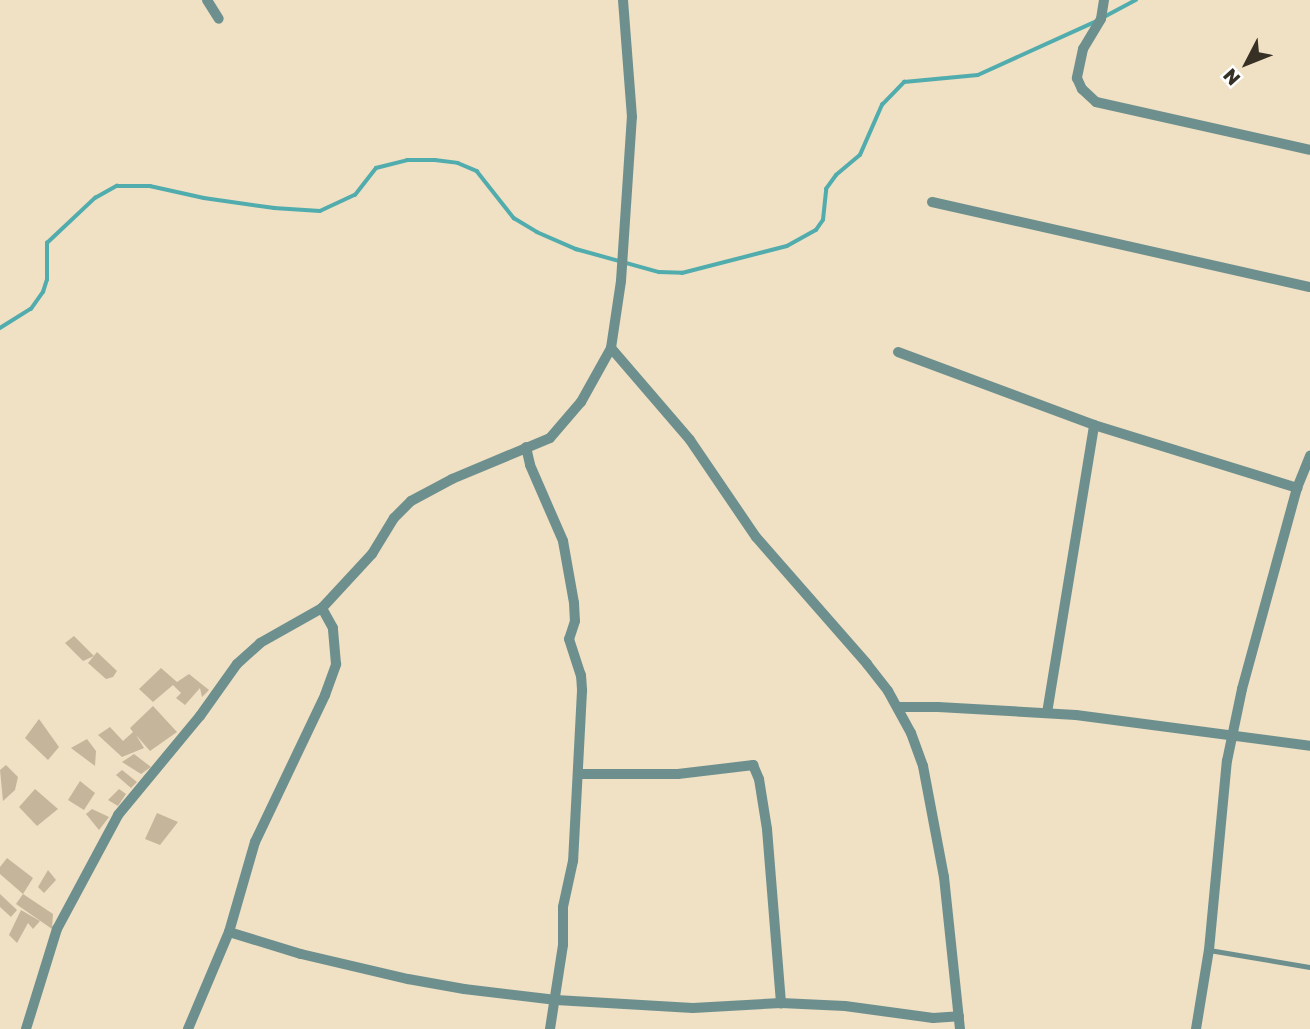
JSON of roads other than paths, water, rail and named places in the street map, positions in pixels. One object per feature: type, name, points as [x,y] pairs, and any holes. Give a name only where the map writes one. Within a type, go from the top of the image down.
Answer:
[{"type":"street","points":[[207,0],[219,19]]},
{"type":"street","points":[[26,1029],[57,929],[118,815],[200,716],[237,664],[260,643],[322,608],[372,554],[394,518],[411,501],[452,479],[550,438],[581,402],[611,348],[621,281],[632,117],[622,0]]},
{"type":"street","points":[[1104,0],[1101,19],[1083,49],[1077,78],[1082,89],[1096,102],[1310,150]]},
{"type":"street","points":[[932,202],[1310,287]]},
{"type":"street","points":[[611,348],[690,440],[756,537],[867,664],[898,707],[923,766],[932,806],[944,877],[960,1029]]},
{"type":"street","points":[[898,352],[1094,425],[1297,488]]},
{"type":"street","points":[[1047,713],[1094,425]]},
{"type":"street","points":[[526,447],[530,465],[563,541],[571,578],[575,621],[569,639],[581,675],[582,691],[573,861],[564,907],[556,1000],[550,1029]]},
{"type":"street","points":[[1196,1029],[1209,950],[1227,761],[1242,689],[1297,488],[1310,455]]},
{"type":"street","points":[[188,1029],[229,932],[255,842],[325,695],[336,664],[333,628],[322,608]]},
{"type":"street","points":[[898,707],[938,706],[1047,713],[1233,734],[1310,746]]},
{"type":"street","points":[[578,774],[678,774],[753,765],[759,779],[767,829],[781,1003]]},
{"type":"street","points":[[229,932],[301,954],[408,979],[556,1000],[692,1008],[781,1003],[845,1006],[933,1018],[959,1016]]},
{"type":"lane","points":[[1209,950],[1310,967]]},
{"type":"waterway","points":[[1104,17],[1136,0]]},
{"type":"waterway","points":[[0,328],[31,309],[43,292],[47,280],[47,243],[95,198],[117,186],[150,186],[204,198],[274,208],[320,211],[355,195],[376,168],[407,160],[435,160],[458,163],[477,171],[514,218],[537,232],[576,249],[659,272],[682,273],[787,246],[816,230],[823,220],[826,189],[836,175],[860,155],[882,105],[904,82],[978,75],[1097,21]]}]
